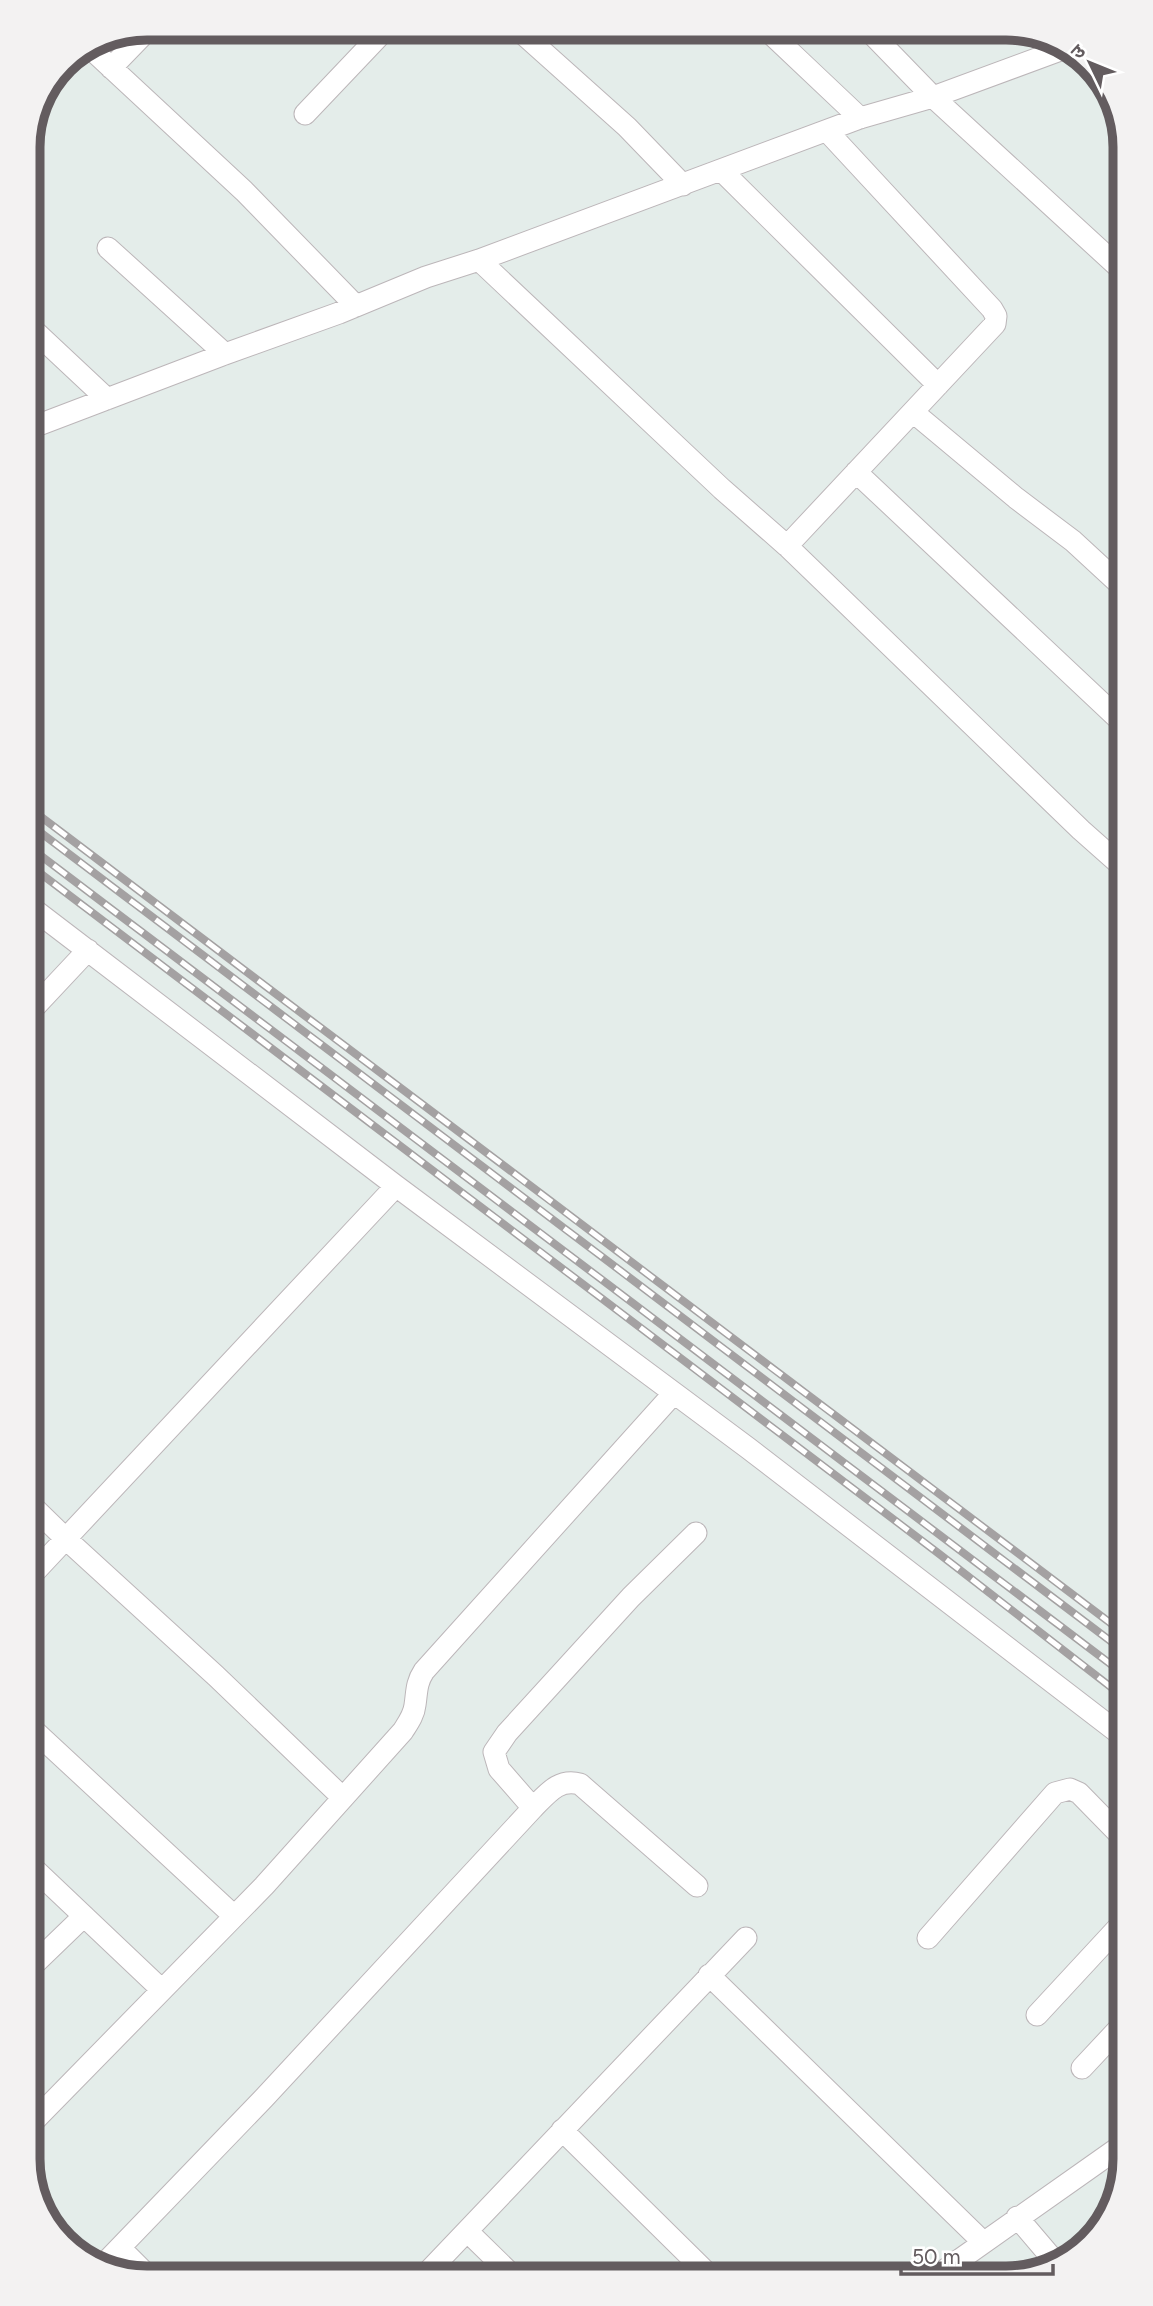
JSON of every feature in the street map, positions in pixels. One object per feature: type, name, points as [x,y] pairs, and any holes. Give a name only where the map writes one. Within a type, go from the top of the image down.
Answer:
[{"type":"street","points":[[305,114],[375,40]]},
{"type":"street","points":[[530,40],[627,127],[683,185]]},
{"type":"street","points":[[778,40],[860,118]]},
{"type":"street","points":[[878,40],[933,97],[1113,262]]},
{"type":"street","points":[[111,68],[137,41]]},
{"type":"street","points":[[40,425],[426,277],[722,171],[860,118],[933,97],[1054,52]]},
{"type":"street","points":[[96,54],[244,191],[356,306]]},
{"type":"street","points":[[787,546],[995,324],[996,316],[827,131]]},
{"type":"street","points":[[722,171],[938,385]]},
{"type":"street","points":[[108,248],[225,354]]},
{"type":"street","points":[[479,260],[787,546],[1113,858]]},
{"type":"street","points":[[40,337],[107,400]]},
{"type":"street","points":[[912,412],[1073,541],[1113,578]]},
{"type":"street","points":[[856,472],[1113,713]]},
{"type":"street","points":[[40,914],[1113,1729]]},
{"type":"street","points":[[40,1001],[88,950]]},
{"type":"street","points":[[40,1566],[396,1186]]},
{"type":"street","points":[[40,2115],[264,1886],[403,1731],[411,1719],[418,1679],[424,1671],[674,1393]]},
{"type":"street","points":[[40,1514],[343,1798]]},
{"type":"street","points":[[533,1808],[499,1769],[494,1752],[507,1733],[631,1597],[696,1533]]},
{"type":"street","points":[[40,1736],[234,1916]]},
{"type":"street","points":[[109,2259],[264,2098],[533,1808],[561,1783],[570,1781],[580,1784],[697,1886]]},
{"type":"street","points":[[928,1938],[1055,1793],[1070,1788],[1079,1793],[1113,1828]]},
{"type":"street","points":[[40,1874],[162,1990]]},
{"type":"street","points":[[40,1958],[84,1916]]},
{"type":"street","points":[[1037,2015],[1113,1933]]},
{"type":"street","points":[[434,2266],[746,1938]]},
{"type":"street","points":[[709,1975],[983,2242]]},
{"type":"street","points":[[1082,2068],[1113,2035]]},
{"type":"street","points":[[562,2130],[700,2266]]},
{"type":"street","points":[[950,2266],[1113,2151]]},
{"type":"street","points":[[1017,2217],[1050,2256]]},
{"type":"street","points":[[467,2231],[503,2266]]},
{"type":"street","points":[[120,2248],[138,2266]]},
{"type":"railway","points":[[40,816],[1113,1625]]},
{"type":"railway","points":[[40,832],[1113,1643]]},
{"type":"railway","points":[[40,855],[1113,1666]]},
{"type":"railway","points":[[40,873],[938,1553],[1113,1689]]}]
